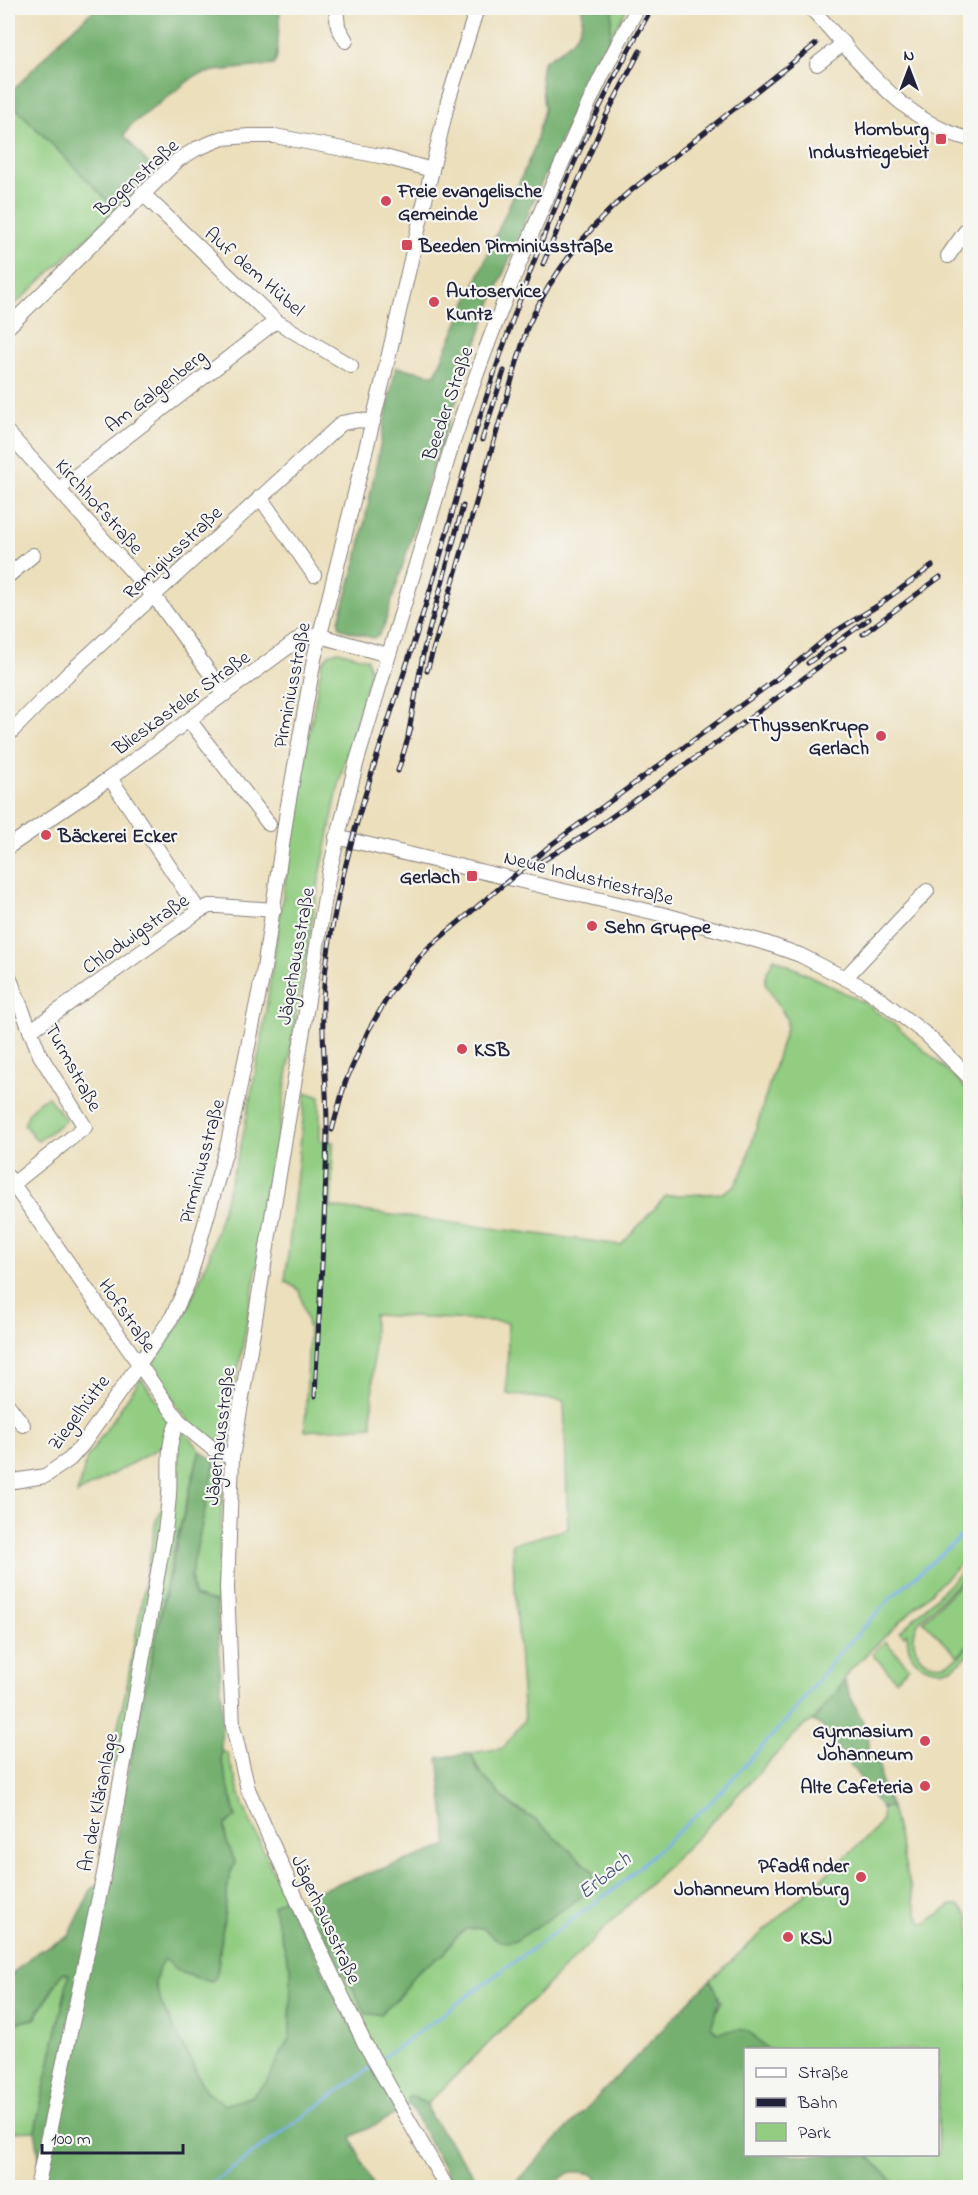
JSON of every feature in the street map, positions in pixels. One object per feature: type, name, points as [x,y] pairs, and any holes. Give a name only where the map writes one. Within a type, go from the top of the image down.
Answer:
[{"type":"street","points":[[336,8],[338,27],[346,41]]},
{"type":"street","name":"Pirminiusstraße","points":[[138,1363],[172,1317],[181,1300],[194,1263],[228,1143],[258,1007],[306,696],[448,101],[477,8]]},
{"type":"street","name":"Beeder Straße","points":[[388,655],[452,444],[510,286],[586,110],[638,8]]},
{"type":"street","points":[[811,8],[887,90],[907,108],[927,122],[970,140]]},
{"type":"street","points":[[817,64],[843,43]]},
{"type":"street","name":"Bogenstraße","points":[[8,327],[178,160],[196,149],[223,138],[275,136],[432,170]]},
{"type":"street","name":"Auf dem Hübel","points":[[142,193],[276,321],[351,366]]},
{"type":"street","points":[[948,256],[970,225]]},
{"type":"street","name":"Am Galgenberg","points":[[59,489],[276,321]]},
{"type":"street","name":"Remigiusstraße","points":[[8,735],[66,676],[342,423],[359,420],[373,422]]},
{"type":"street","name":"Kirchhofstraße","points":[[8,433],[154,596],[225,694]]},
{"type":"street","points":[[260,497],[314,575]]},
{"type":"street","points":[[8,576],[33,555]]},
{"type":"street","name":"Blieskasteler Straße","points":[[8,847],[110,777],[303,636],[341,640],[388,655]]},
{"type":"street","name":"Jägerhausstraße","points":[[388,655],[336,837],[232,1458],[227,1588],[231,1700],[238,1755],[257,1813],[367,2047],[447,2187]]},
{"type":"street","points":[[189,720],[269,824]]},
{"type":"street","points":[[110,777],[199,911]]},
{"type":"street","name":"Neue Industriestraße","points":[[336,837],[707,926],[781,948],[819,963],[868,990],[927,1035],[970,1078]]},
{"type":"street","points":[[846,977],[927,891]]},
{"type":"street","name":"Chlodwigstraße","points":[[30,1031],[209,906],[274,910]]},
{"type":"street","name":"Turmstraße","points":[[8,974],[30,1031],[50,1073],[85,1127],[10,1180]]},
{"type":"street","name":"Hofstraße","points":[[10,1180],[179,1421],[213,1449],[232,1458]]},
{"type":"street","name":"Ziegelhütte","points":[[8,1482],[45,1476],[70,1459],[83,1444],[138,1363]]},
{"type":"street","points":[[8,1405],[24,1425]]},
{"type":"street","name":"An der Kläranlage","points":[[37,2187],[105,1869],[164,1538],[169,1494],[171,1441],[179,1421]]},
{"type":"green space","points":[[96,8],[280,8],[277,56],[274,65],[215,71],[195,76],[131,125],[124,135],[155,172],[117,210],[8,100],[8,96],[62,38]]},
{"type":"green space","points":[[582,8],[613,8],[609,41],[534,199],[488,311],[434,464],[384,626],[379,635],[373,638],[345,630],[339,626],[339,620],[357,560],[396,367],[435,375],[535,146],[544,109],[541,76],[543,62],[572,41],[581,27]]},
{"type":"green space","points":[[613,8],[627,8],[609,41]]},
{"type":"green space","points":[[8,100],[117,210],[8,311]]},
{"type":"green space","points":[[338,651],[367,659],[370,671],[340,779],[318,886],[269,1199],[228,1428],[220,1440],[212,1442],[190,1423],[153,1374],[151,1367],[182,1322],[209,1257],[242,1141],[262,1037],[298,793],[322,663],[329,654]]},
{"type":"green space","points":[[774,958],[863,1002],[899,1028],[960,1082],[970,1096],[970,1555],[850,1670],[825,1709],[803,1726],[708,1826],[427,2104],[413,2097],[408,2098],[409,2104],[396,2114],[290,1909],[308,1902],[366,2014],[399,1997],[416,1972],[444,1954],[454,1939],[466,1929],[483,1928],[494,1938],[537,1821],[498,1793],[482,1775],[471,1753],[503,1748],[524,1721],[512,1544],[568,1529],[564,1401],[507,1394],[508,1322],[374,1315],[372,1426],[305,1431],[309,1329],[299,1290],[285,1281],[306,1092],[320,1097],[320,1141],[333,1142],[331,1207],[621,1245],[666,1196],[723,1193],[735,1185],[744,1169],[786,1028],[787,1019],[765,983],[767,972]]},
{"type":"green space","points":[[48,1097],[66,1120],[38,1141],[24,1125],[33,1108]]},
{"type":"green space","points":[[141,1378],[171,1421],[200,1450],[173,1553],[130,1762],[118,1772],[110,1763],[127,1685],[156,1521],[164,1504],[166,1444],[77,1494],[87,1458]]},
{"type":"green space","points":[[200,1450],[215,1462],[191,1575],[194,1596],[217,1603],[222,1713],[221,1759],[236,1817],[225,1825],[225,1830],[226,1840],[235,1863],[229,1877],[217,1974],[212,1982],[182,1973],[164,1959],[159,1967],[155,1983],[161,2003],[206,2091],[224,2105],[250,2097],[266,2083],[290,2037],[291,1971],[273,1906],[285,1898],[396,2114],[351,2137],[373,2187],[41,2187],[43,2179],[35,2131],[69,1974],[63,1972],[34,2019],[8,2024],[8,1980],[39,1951],[69,1936],[91,1890],[109,1876],[150,1662]]},
{"type":"green space","points":[[215,1462],[221,1472],[223,1485],[217,1603],[194,1596],[191,1575]]},
{"type":"green space","points":[[970,1564],[970,1572],[921,1619],[914,1636],[918,1653],[930,1663],[938,1665],[951,1662],[970,1645],[970,1653],[952,1668],[940,1670],[928,1668],[913,1657],[908,1647],[907,1633],[904,1636],[900,1632]]},
{"type":"green space","points":[[970,1574],[970,1643],[958,1656],[923,1621]]},
{"type":"green space","points":[[885,1641],[909,1667],[896,1680],[872,1654]]},
{"type":"green space","points":[[845,1681],[864,1724],[869,1751],[880,1765],[881,1782],[891,1807],[882,1808],[822,1726],[813,1721]]},
{"type":"green space","points":[[221,1751],[227,1753],[244,1807],[285,1898],[273,1906],[291,1971],[290,2037],[266,2083],[250,2097],[224,2105],[206,2091],[161,2003],[155,1983],[164,1958],[182,1973],[211,1982],[217,1974],[229,1877],[235,1863],[226,1840],[225,1825],[236,1817]]},
{"type":"green space","points":[[471,1753],[477,1769],[511,1806],[537,1821],[593,1871],[594,1884],[581,1897],[517,1940],[506,1942],[498,1940],[483,1928],[466,1929],[454,1939],[444,1954],[416,1972],[399,1997],[381,2014],[366,2014],[306,1895],[448,1846],[438,1758]]},
{"type":"green space","points":[[891,1807],[920,1921],[925,1924],[951,1905],[958,1905],[970,1917],[970,2187],[897,2187],[869,2156],[939,2156],[939,2048],[766,2048],[746,2031],[735,2030],[717,2034],[711,2026],[721,2002],[710,1980],[876,1829],[882,1819],[882,1808]]},
{"type":"green space","points":[[63,1972],[69,1974],[35,2131],[8,2132],[8,2024],[35,2019]]},
{"type":"green space","points":[[710,1980],[719,1998],[711,2026],[717,2033],[745,2030],[755,2036],[766,2048],[744,2048],[744,2156],[869,2156],[897,2187],[602,2187],[593,2174],[574,2172],[566,2175],[552,2187],[511,2187]]},
{"type":"green space","points":[[408,2097],[427,2104],[431,2117],[482,2187],[454,2187],[409,2104]]},
{"type":"waterway","name":"Erbach","points":[[379,2061],[618,1886],[713,1800],[791,1715],[836,1657],[894,1595],[970,1529]]},
{"type":"waterway","name":"Erbach","points":[[206,2188],[374,2065]]},
{"type":"railway","points":[[315,1396],[326,1161],[327,1108],[323,994],[332,927],[342,879],[368,784],[428,597],[479,420],[504,345],[540,246],[581,148],[652,8]]},
{"type":"railway","points":[[623,197],[816,44]]},
{"type":"railway","points":[[543,264],[606,116],[640,51]]},
{"type":"railway","points":[[427,671],[527,328],[547,290],[571,254],[629,192]]},
{"type":"railway","points":[[482,440],[504,371]]},
{"type":"railway","points":[[408,736],[424,649],[463,506]]},
{"type":"railway","points":[[332,1130],[345,1083],[368,1031],[392,990],[428,948],[552,844],[778,678],[833,633],[877,606],[932,566]]},
{"type":"railway","points":[[863,634],[940,577]]},
{"type":"railway","points":[[808,663],[869,619]]},
{"type":"railway","points":[[542,861],[587,834],[711,747],[844,648]]},
{"type":"railway","points":[[398,771],[411,728]]},
{"type":"place","name":"Homburg Industriegebiet","points":[[941,139]]},
{"type":"place","name":"Freie evangelische Gemeinde","points":[[386,201]]},
{"type":"place","name":"Beeden Pirminiusstraße","points":[[407,245]]},
{"type":"place","name":"Autoservice Kuntz","points":[[434,302]]},
{"type":"place","name":"ThyssenKrupp Gerlach","points":[[881,736]]},
{"type":"place","name":"Bäckerei Ecker","points":[[46,835]]},
{"type":"place","name":"Gerlach","points":[[472,876]]},
{"type":"place","name":"Sehn Gruppe","points":[[592,926]]},
{"type":"place","name":"KSB","points":[[462,1049]]},
{"type":"place","name":"Gymnasium Johanneum","points":[[925,1741]]},
{"type":"place","name":"Alte Cafeteria","points":[[925,1786]]},
{"type":"place","name":"Pfadfinder Johanneum Homburg","points":[[861,1877]]},
{"type":"place","name":"KSJ","points":[[788,1937]]}]
